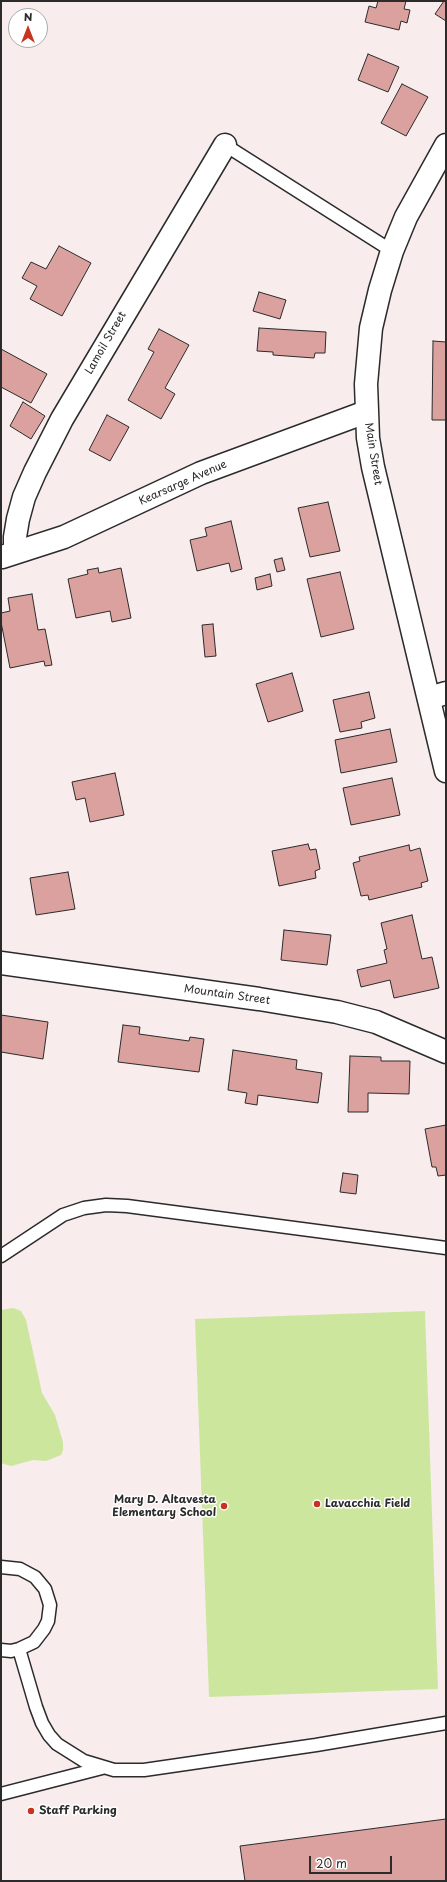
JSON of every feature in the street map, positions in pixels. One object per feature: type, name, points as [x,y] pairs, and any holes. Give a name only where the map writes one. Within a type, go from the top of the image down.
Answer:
[{"type":"street","name":"Lamoil Street","points":[[8,555],[15,537],[24,497],[62,418],[225,145]]},
{"type":"street","name":"Main Street","points":[[446,145],[406,217],[392,251],[380,290],[371,328],[366,369],[366,412],[373,467],[437,696],[446,771]]},
{"type":"street","name":"Kearsarge Avenue","points":[[8,555],[64,537],[201,473],[366,412]]},
{"type":"street","name":"Mountain Street","points":[[1,964],[258,999],[337,1012],[376,1022],[410,1035],[446,1052]]},
{"type":"lane","points":[[225,145],[392,251]]},
{"type":"lane","points":[[1,1256],[64,1215],[84,1208],[106,1205],[127,1206],[446,1248]]},
{"type":"lane","points":[[1,1567],[12,1567],[28,1572],[40,1582],[48,1597],[49,1614],[44,1629],[34,1642],[11,1651],[1,1650]]},
{"type":"lane","points":[[19,1649],[36,1707],[42,1723],[49,1735],[57,1744],[75,1756],[104,1768],[144,1770],[446,1724]]},
{"type":"lane","points":[[1,1794],[104,1768]]},
{"type":"green space","points":[[13,1308],[21,1311],[26,1320],[42,1393],[55,1415],[63,1442],[63,1450],[61,1455],[46,1461],[33,1460],[11,1466],[1,1463],[1,1310]]},
{"type":"green space","name":"Lavacchia Field","points":[[425,1311],[438,1689],[209,1697],[195,1319]]},
{"type":"building","points":[[378,1],[406,1],[404,9],[410,10],[407,23],[401,21],[399,30],[365,22],[369,6],[376,8]]},
{"type":"building","points":[[444,1],[446,1],[446,21],[435,14]]},
{"type":"building","points":[[368,54],[399,67],[388,92],[358,80]]},
{"type":"building","points":[[402,84],[428,97],[406,136],[381,123]]},
{"type":"building","points":[[59,246],[91,263],[62,316],[30,299],[37,286],[22,278],[31,262],[46,269]]},
{"type":"building","points":[[259,292],[286,300],[280,319],[253,311]]},
{"type":"building","points":[[259,328],[326,332],[325,353],[315,353],[314,358],[273,355],[273,352],[257,351]]},
{"type":"building","points":[[159,329],[189,345],[165,388],[175,394],[161,419],[128,400],[154,352],[148,349]]},
{"type":"building","points":[[433,341],[446,342],[446,420],[432,420]]},
{"type":"building","points":[[1,349],[47,374],[31,403],[1,387]]},
{"type":"building","points":[[23,402],[45,416],[31,439],[10,426]]},
{"type":"building","points":[[107,415],[129,427],[110,461],[89,450]]},
{"type":"building","points":[[328,502],[340,551],[310,557],[298,508]]},
{"type":"building","points":[[231,521],[242,569],[231,572],[229,563],[197,571],[190,540],[207,536],[205,528]]},
{"type":"building","points":[[282,558],[285,570],[277,572],[274,560]]},
{"type":"building","points":[[98,568],[99,573],[121,568],[131,618],[112,622],[110,611],[76,618],[68,579],[88,574],[87,570]]},
{"type":"building","points":[[340,572],[354,629],[321,637],[307,579]]},
{"type":"building","points":[[270,574],[272,586],[257,590],[255,578]]},
{"type":"building","points":[[32,594],[38,630],[45,629],[52,665],[45,666],[44,661],[10,668],[1,622],[1,613],[10,611],[8,598]]},
{"type":"building","points":[[213,624],[216,656],[205,657],[202,625]]},
{"type":"building","points":[[292,673],[303,711],[268,722],[256,684]]},
{"type":"building","points":[[369,692],[375,718],[361,722],[362,728],[340,732],[333,700]]},
{"type":"building","points":[[390,729],[397,762],[341,773],[335,740]]},
{"type":"building","points":[[115,773],[124,815],[90,822],[85,798],[76,800],[72,782]]},
{"type":"building","points":[[392,778],[400,815],[351,825],[343,788]]},
{"type":"building","points":[[308,844],[310,850],[316,849],[320,869],[315,871],[316,878],[279,886],[272,851]]},
{"type":"building","points":[[409,845],[410,851],[420,848],[428,881],[421,883],[422,887],[369,900],[368,895],[361,896],[353,863],[360,861],[359,857]]},
{"type":"building","points":[[68,872],[75,909],[36,915],[30,878]]},
{"type":"building","points":[[412,915],[422,959],[432,957],[439,988],[394,998],[390,980],[361,987],[357,970],[387,963],[384,950],[387,949],[381,923]]},
{"type":"building","points":[[284,930],[331,935],[327,965],[281,960]]},
{"type":"building","points":[[1,1015],[48,1022],[43,1059],[1,1052]]},
{"type":"building","points":[[123,1025],[140,1027],[139,1034],[189,1041],[190,1037],[204,1039],[199,1072],[118,1062]]},
{"type":"building","points":[[233,1050],[297,1060],[296,1069],[322,1073],[318,1103],[258,1095],[257,1105],[245,1103],[247,1093],[228,1090]]},
{"type":"building","points":[[350,1056],[381,1057],[381,1061],[410,1061],[409,1094],[368,1093],[368,1112],[348,1112]]},
{"type":"building","points":[[446,1125],[446,1175],[438,1176],[436,1167],[432,1167],[425,1129]]},
{"type":"building","points":[[343,1173],[358,1175],[356,1194],[340,1192]]},
{"type":"building","points":[[446,1819],[446,1881],[245,1881],[240,1846]]},
{"type":"place","name":"Lavacchia Field","points":[[317,1504]]},
{"type":"place","name":"Mary D. Altavesta Elementary School","points":[[224,1506]]},
{"type":"place","name":"Staff Parking","points":[[31,1811]]}]
